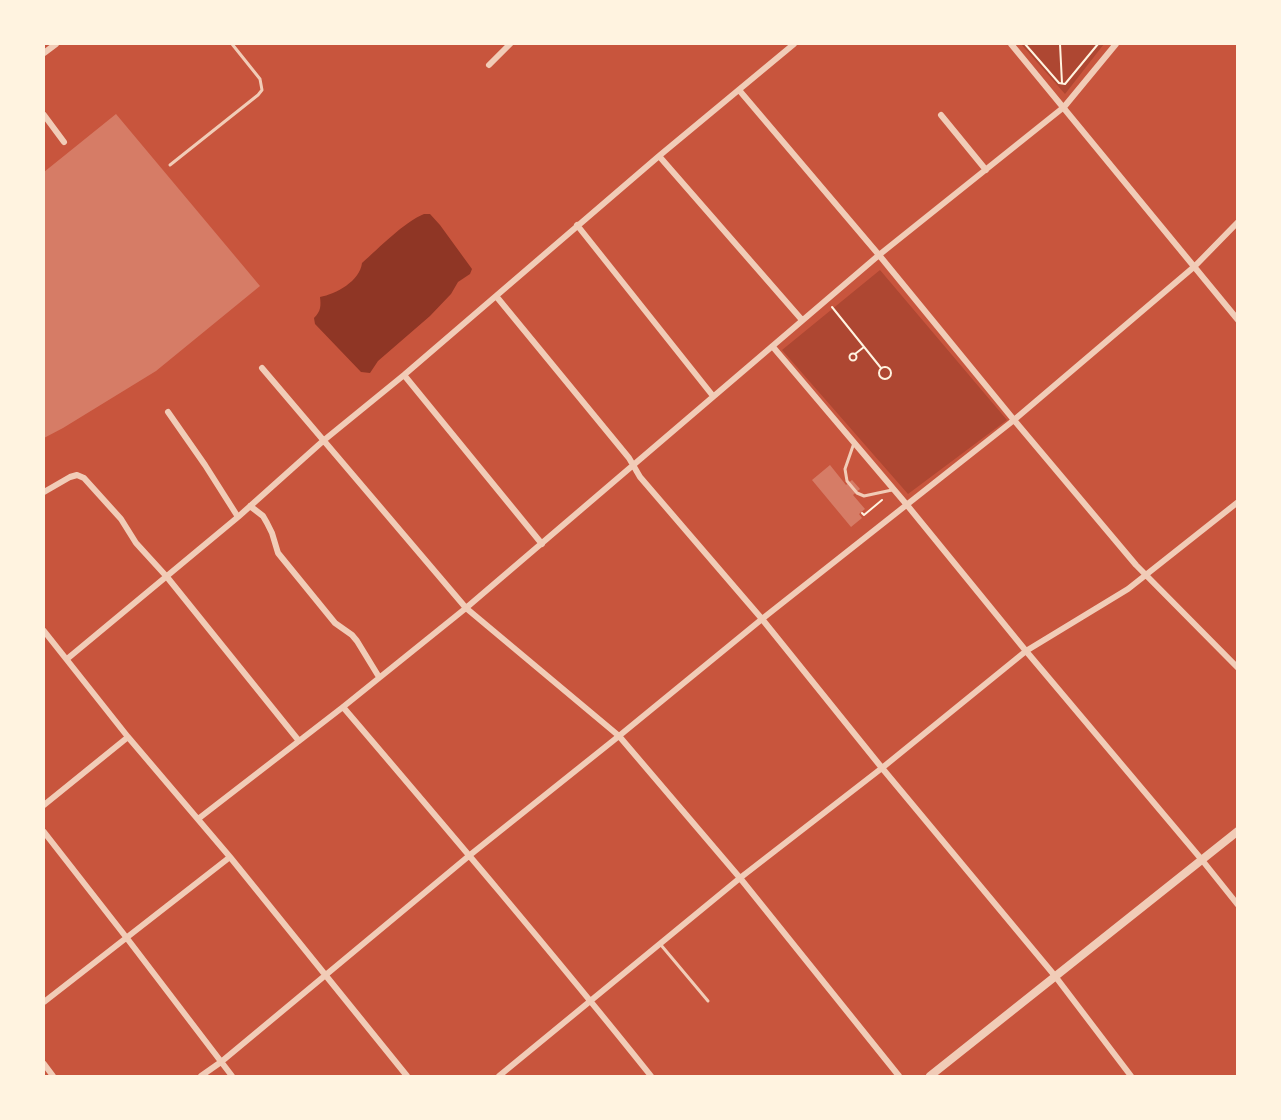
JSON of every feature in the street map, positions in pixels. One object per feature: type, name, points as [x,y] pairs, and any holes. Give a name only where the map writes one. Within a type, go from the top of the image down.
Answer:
[{"type":"street","points":[[44,53],[56,44]]},
{"type":"street","points":[[489,66],[510,44]]},
{"type":"street","points":[[67,659],[238,517],[323,441],[794,44]]},
{"type":"street","points":[[1011,44],[1238,320]]},
{"type":"street","points":[[198,819],[466,608],[879,255],[1064,107],[1116,44]]},
{"type":"street","points":[[739,90],[1145,576],[1238,668]]},
{"type":"street","points":[[44,115],[64,142]]},
{"type":"street","points":[[941,115],[986,170]]},
{"type":"street","points":[[659,156],[802,320]]},
{"type":"street","points":[[201,1077],[470,855],[762,619],[1014,420],[1195,267],[1238,222]]},
{"type":"street","points":[[577,225],[713,396]]},
{"type":"street","points":[[496,296],[629,458],[640,477],[762,619],[1055,976],[1131,1077]]},
{"type":"street","points":[[773,347],[1238,905]]},
{"type":"street","points":[[262,368],[466,608],[619,736],[740,878],[899,1077]]},
{"type":"street","points":[[404,375],[542,544]]},
{"type":"street","points":[[168,412],[238,517]]},
{"type":"street","points":[[44,492],[70,477],[77,475],[84,478],[122,519],[136,543],[167,577],[299,741]]},
{"type":"street","points":[[499,1077],[740,878],[882,768],[1026,651],[1128,589],[1238,502]]},
{"type":"street","points":[[250,506],[263,516],[272,533],[278,553],[335,623],[357,641],[379,677]]},
{"type":"street","points":[[44,632],[128,737],[230,857],[407,1077]]},
{"type":"street","points":[[343,707],[470,855],[651,1077]]},
{"type":"street","points":[[44,805],[128,737]]},
{"type":"street","points":[[930,1077],[1238,831]]},
{"type":"street","points":[[44,832],[232,1077]]},
{"type":"street","points":[[44,1002],[230,857]]},
{"type":"street","points":[[44,1064],[53,1077]]},
{"type":"lane","points":[[170,165],[262,90],[260,79],[232,44]]},
{"type":"lane","points":[[855,443],[845,469],[847,481],[859,495],[869,496],[894,490]]},
{"type":"lane","points":[[660,944],[708,1001]]},
{"type":"path","points":[[1025,44],[1059,84],[1062,84]]},
{"type":"path","points":[[1060,44],[1062,84]]},
{"type":"path","points":[[1062,84],[1065,84],[1098,44]]},
{"type":"path","points":[[826,300],[881,368]]},
{"type":"path","points":[[855,354],[864,347]]},
{"type":"path","points":[[881,368],[889,368],[891,372],[889,378],[880,377],[881,368]]},
{"type":"path","points":[[862,513],[864,515],[888,495],[886,492]]},
{"type":"shaded area","points":[[1021,44],[1104,44],[1065,94]]},
{"type":"shaded area","points":[[424,214],[430,214],[440,225],[472,269],[470,274],[458,282],[451,294],[430,316],[378,361],[370,373],[361,372],[315,324],[314,318],[320,308],[320,297],[346,286],[357,275],[362,263],[400,229]]},
{"type":"shaded area","points":[[880,270],[1007,420],[908,494],[782,350]]},
{"type":"building","points":[[116,114],[260,286],[156,371],[44,438],[44,172]]},
{"type":"building","points":[[830,465],[846,485],[852,480],[860,489],[853,495],[865,509],[859,514],[862,518],[851,527],[812,480]]}]
